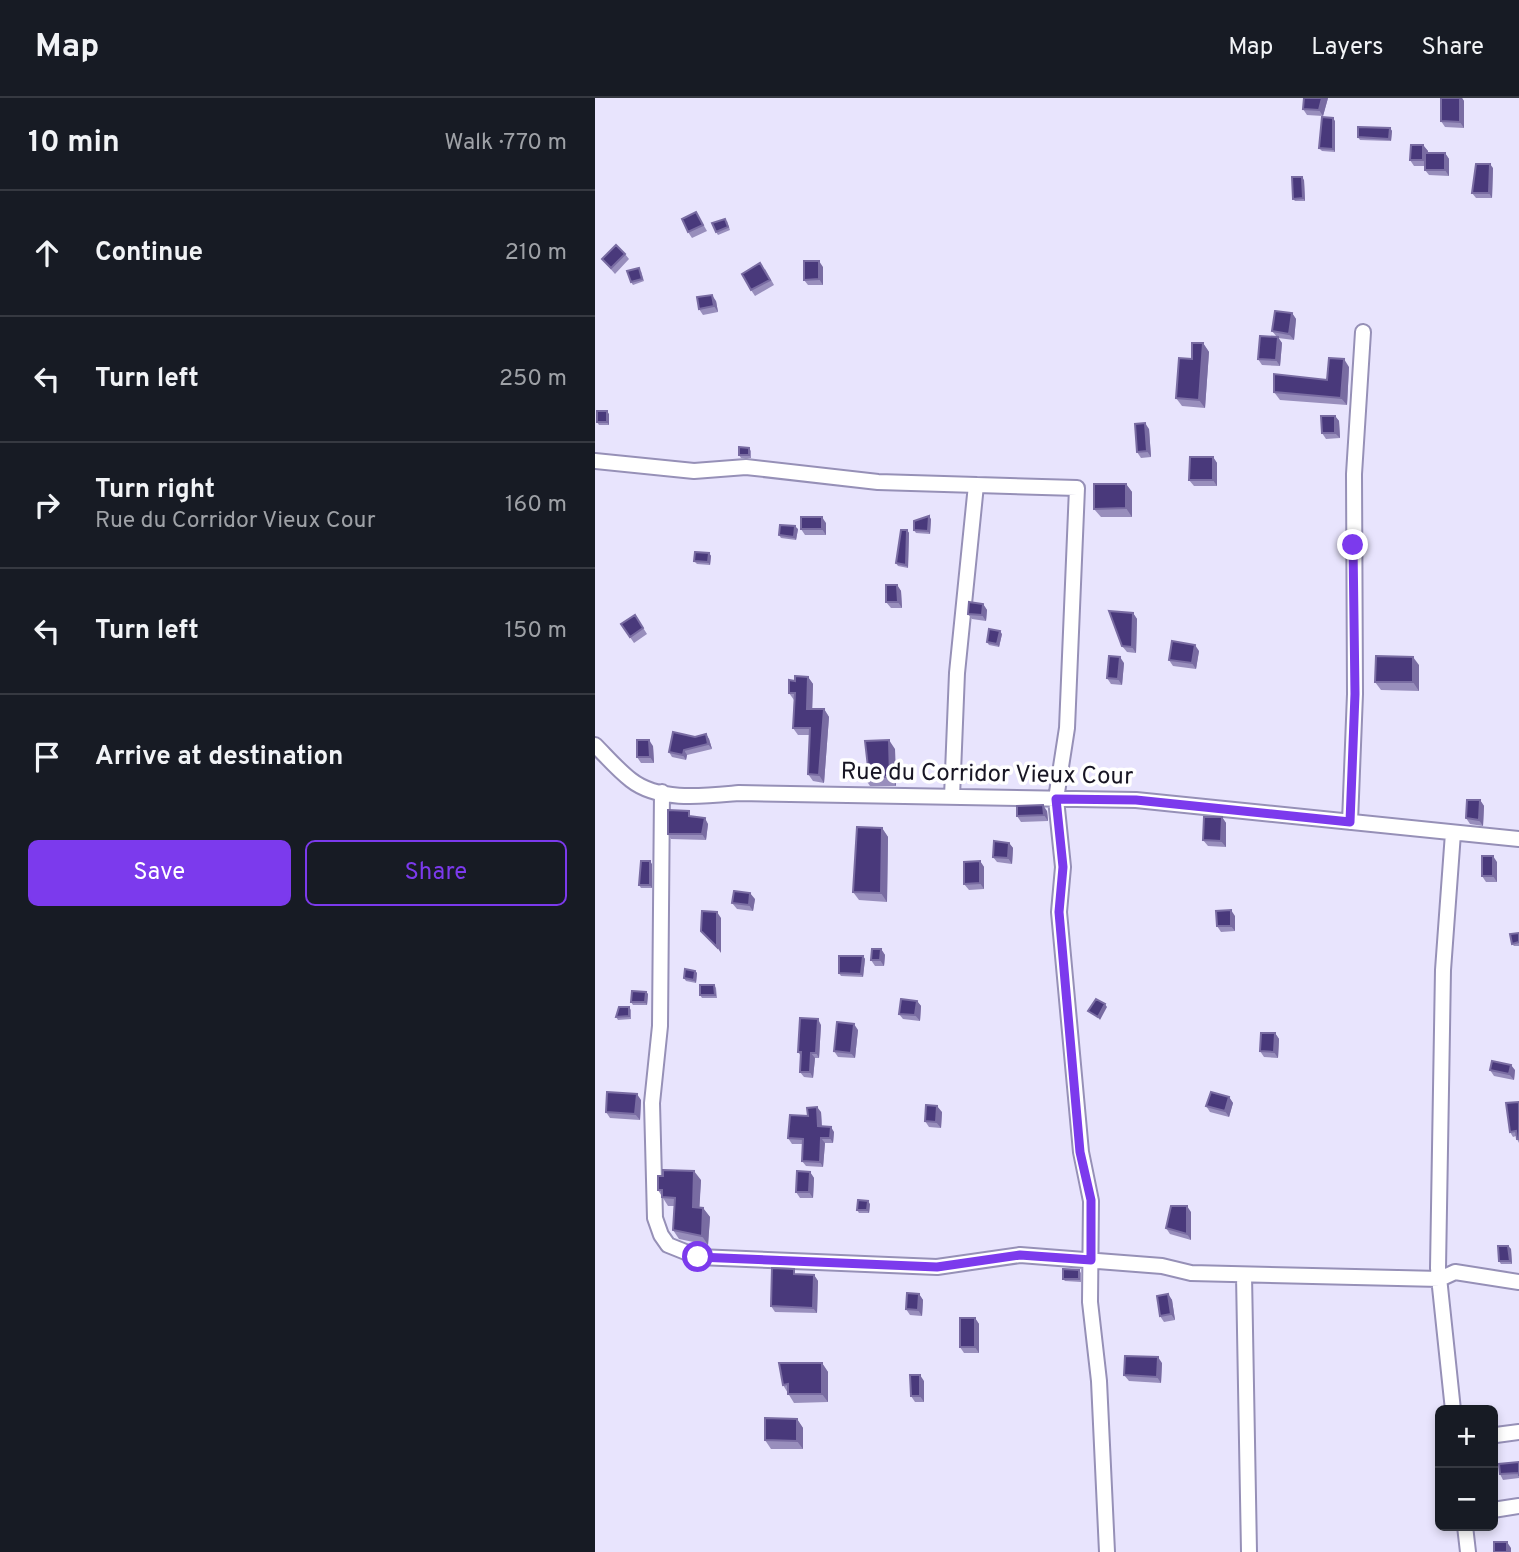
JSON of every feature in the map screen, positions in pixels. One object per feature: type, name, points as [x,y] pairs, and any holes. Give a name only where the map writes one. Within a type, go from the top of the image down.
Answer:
[{"type":"street","points":[[1350,822],[1355,694],[1354,474],[1363,332]]},
{"type":"street","points":[[595,461],[694,471],[746,467],[879,481],[1077,488],[1067,728],[1056,799],[1063,867],[1059,912],[1080,1152],[1091,1200],[1090,1302],[1099,1381],[1107,1552]]},
{"type":"street","points":[[952,797],[957,673],[976,485]]},
{"type":"street","name":"Rue du Corridor Vieux Cour","points":[[595,745],[632,781],[663,792],[694,796],[739,793],[1136,800],[1519,839]]},
{"type":"street","points":[[663,792],[660,1026],[652,1103],[655,1217],[661,1235],[669,1245],[698,1257],[760,1261],[937,1267],[1020,1255],[1162,1266],[1191,1273],[1440,1279],[1455,1272],[1519,1282]]},
{"type":"street","points":[[1453,833],[1443,970],[1440,1279],[1453,1405]]},
{"type":"street","points":[[1244,1275],[1249,1552]]},
{"type":"street","points":[[1498,1435],[1519,1432]]},
{"type":"street","points":[[1498,1509],[1519,1507]]},
{"type":"street","points":[[1466,1531],[1468,1552]]},
{"type":"building","points":[[1304,98],[1322,98],[1319,110],[1303,109]]},
{"type":"building","points":[[1441,98],[1460,98],[1460,122],[1441,121]]},
{"type":"building","points":[[1322,117],[1333,118],[1333,149],[1319,148]]},
{"type":"building","points":[[1358,127],[1390,128],[1389,139],[1358,137]]},
{"type":"building","points":[[1411,145],[1423,145],[1423,160],[1410,160]]},
{"type":"building","points":[[1425,153],[1445,153],[1445,170],[1425,170]]},
{"type":"building","points":[[1476,164],[1490,164],[1489,193],[1472,193]]},
{"type":"building","points":[[1292,177],[1302,177],[1303,198],[1293,199]]},
{"type":"building","points":[[696,212],[703,225],[688,232],[682,219]]},
{"type":"building","points":[[725,219],[728,227],[716,232],[712,223]]},
{"type":"building","points":[[616,245],[625,254],[611,268],[602,259]]},
{"type":"building","points":[[804,261],[819,261],[819,279],[804,280]]},
{"type":"building","points":[[760,263],[770,280],[751,290],[742,274]]},
{"type":"building","points":[[639,268],[642,279],[631,282],[627,271]]},
{"type":"building","points":[[712,295],[714,306],[699,309],[697,297]]},
{"type":"building","points":[[1275,311],[1292,313],[1289,334],[1272,331]]},
{"type":"building","points":[[1260,336],[1278,337],[1276,360],[1258,359]]},
{"type":"building","points":[[1192,343],[1203,343],[1199,400],[1176,398],[1179,358],[1192,359]]},
{"type":"building","points":[[1329,358],[1344,359],[1341,398],[1274,392],[1274,374],[1327,380]]},
{"type":"building","points":[[597,411],[607,411],[607,422],[597,422]]},
{"type":"building","points":[[1321,416],[1335,416],[1335,433],[1322,433]]},
{"type":"building","points":[[1145,423],[1147,451],[1137,452],[1135,424]]},
{"type":"building","points":[[739,447],[749,448],[749,455],[739,455]]},
{"type":"building","points":[[1190,457],[1213,457],[1213,480],[1189,480]]},
{"type":"building","points":[[1094,484],[1126,484],[1126,508],[1094,509]]},
{"type":"building","points":[[929,516],[928,531],[914,530],[914,521]]},
{"type":"building","points":[[801,517],[822,517],[822,529],[801,529]]},
{"type":"building","points":[[780,525],[795,526],[794,537],[779,535]]},
{"type":"building","points":[[901,530],[907,530],[906,565],[896,563]]},
{"type":"building","points":[[695,552],[709,553],[708,562],[694,561]]},
{"type":"building","points":[[886,585],[897,585],[898,602],[886,602]]},
{"type":"building","points":[[969,602],[983,604],[982,615],[968,614]]},
{"type":"building","points":[[1109,611],[1133,613],[1132,647],[1122,646]]},
{"type":"building","points":[[635,615],[643,628],[630,637],[621,624]]},
{"type":"building","points":[[989,629],[1000,631],[997,644],[987,642]]},
{"type":"building","points":[[1172,641],[1195,645],[1192,663],[1169,660]]},
{"type":"building","points":[[1109,656],[1120,657],[1118,679],[1107,678]]},
{"type":"building","points":[[1376,656],[1413,657],[1413,682],[1375,682]]},
{"type":"building","points":[[795,676],[808,677],[807,709],[824,709],[819,775],[808,774],[810,728],[793,728],[795,693],[789,693],[789,680],[795,681]]},
{"type":"building","points":[[673,732],[695,737],[706,734],[708,744],[684,750],[683,755],[669,752]]},
{"type":"building","points":[[637,740],[649,740],[650,757],[637,757]]},
{"type":"building","points":[[889,740],[890,777],[864,777],[863,767],[868,767],[865,741]]},
{"type":"building","points":[[1467,800],[1480,800],[1479,820],[1466,818]]},
{"type":"building","points":[[1043,805],[1044,815],[1017,816],[1017,806]]},
{"type":"building","points":[[668,810],[689,811],[689,816],[705,818],[702,834],[668,834]]},
{"type":"building","points":[[1204,817],[1222,817],[1221,841],[1203,840]]},
{"type":"building","points":[[857,827],[882,828],[881,893],[853,892]]},
{"type":"building","points":[[994,841],[1009,843],[1008,858],[993,857]]},
{"type":"building","points":[[1482,856],[1493,856],[1493,876],[1482,876]]},
{"type":"building","points":[[641,861],[650,861],[650,885],[639,885]]},
{"type":"building","points":[[980,861],[980,883],[964,884],[964,862]]},
{"type":"building","points":[[734,891],[750,893],[749,905],[732,903]]},
{"type":"building","points":[[1231,910],[1231,926],[1217,926],[1216,911]]},
{"type":"building","points":[[702,911],[717,912],[717,947],[701,931]]},
{"type":"building","points":[[1519,933],[1519,942],[1512,944],[1510,934]]},
{"type":"building","points":[[872,949],[881,949],[880,960],[871,960]]},
{"type":"building","points":[[839,956],[863,956],[861,974],[839,973]]},
{"type":"building","points":[[685,969],[695,971],[694,980],[684,978]]},
{"type":"building","points":[[700,985],[714,985],[715,995],[700,995]]},
{"type":"building","points":[[632,991],[646,992],[645,1002],[631,1002]]},
{"type":"building","points":[[901,999],[917,1001],[915,1015],[899,1014]]},
{"type":"building","points":[[1096,999],[1105,1004],[1098,1017],[1088,1011]]},
{"type":"building","points":[[619,1007],[629,1007],[629,1016],[616,1017]]},
{"type":"building","points":[[800,1018],[818,1019],[816,1053],[811,1053],[810,1072],[800,1072]]},
{"type":"building","points":[[837,1022],[854,1024],[851,1053],[834,1051]]},
{"type":"building","points":[[1261,1033],[1275,1033],[1274,1052],[1260,1051]]},
{"type":"building","points":[[1492,1061],[1511,1065],[1509,1074],[1490,1070]]},
{"type":"building","points":[[607,1092],[637,1094],[635,1114],[606,1112]]},
{"type":"building","points":[[1211,1092],[1229,1097],[1225,1111],[1206,1106]]},
{"type":"building","points":[[1519,1102],[1517,1139],[1516,1131],[1510,1132],[1506,1103]]},
{"type":"building","points":[[926,1105],[937,1106],[936,1122],[925,1121]]},
{"type":"building","points":[[817,1107],[818,1126],[831,1127],[830,1138],[821,1138],[820,1162],[802,1161],[803,1139],[788,1138],[790,1115],[808,1116],[807,1108]]},
{"type":"building","points":[[663,1170],[694,1171],[693,1207],[703,1208],[702,1236],[673,1230],[675,1198],[662,1197],[662,1190],[658,1190],[658,1176],[663,1176]]},
{"type":"building","points":[[797,1171],[810,1172],[809,1192],[796,1192]]},
{"type":"building","points":[[858,1200],[868,1201],[867,1210],[857,1210]]},
{"type":"building","points":[[1171,1206],[1187,1206],[1187,1234],[1166,1228]]},
{"type":"building","points":[[1498,1246],[1508,1246],[1510,1261],[1499,1261]]},
{"type":"building","points":[[772,1268],[794,1269],[794,1274],[814,1275],[813,1308],[771,1306]]},
{"type":"building","points":[[1063,1269],[1079,1270],[1079,1279],[1063,1279]]},
{"type":"building","points":[[907,1293],[919,1294],[918,1310],[906,1309]]},
{"type":"building","points":[[1168,1294],[1171,1314],[1160,1316],[1157,1296]]},
{"type":"building","points":[[960,1318],[975,1318],[975,1347],[960,1347]]},
{"type":"building","points":[[1125,1356],[1158,1357],[1157,1377],[1124,1375]]},
{"type":"building","points":[[779,1363],[822,1363],[822,1394],[788,1394],[788,1384],[783,1385]]},
{"type":"building","points":[[910,1375],[920,1375],[920,1396],[911,1396]]},
{"type":"building","points":[[765,1418],[797,1419],[797,1441],[765,1440]]},
{"type":"building","points":[[1519,1462],[1519,1473],[1500,1474],[1499,1464]]},
{"type":"building","points":[[1494,1542],[1507,1542],[1507,1552],[1494,1552]]},
{"type":"route","points":[[698,1257],[937,1267],[1020,1255],[1091,1260],[1091,1200],[1080,1152],[1059,912],[1063,867],[1056,799],[1136,800],[1350,822],[1355,694],[1353,545]]}]
